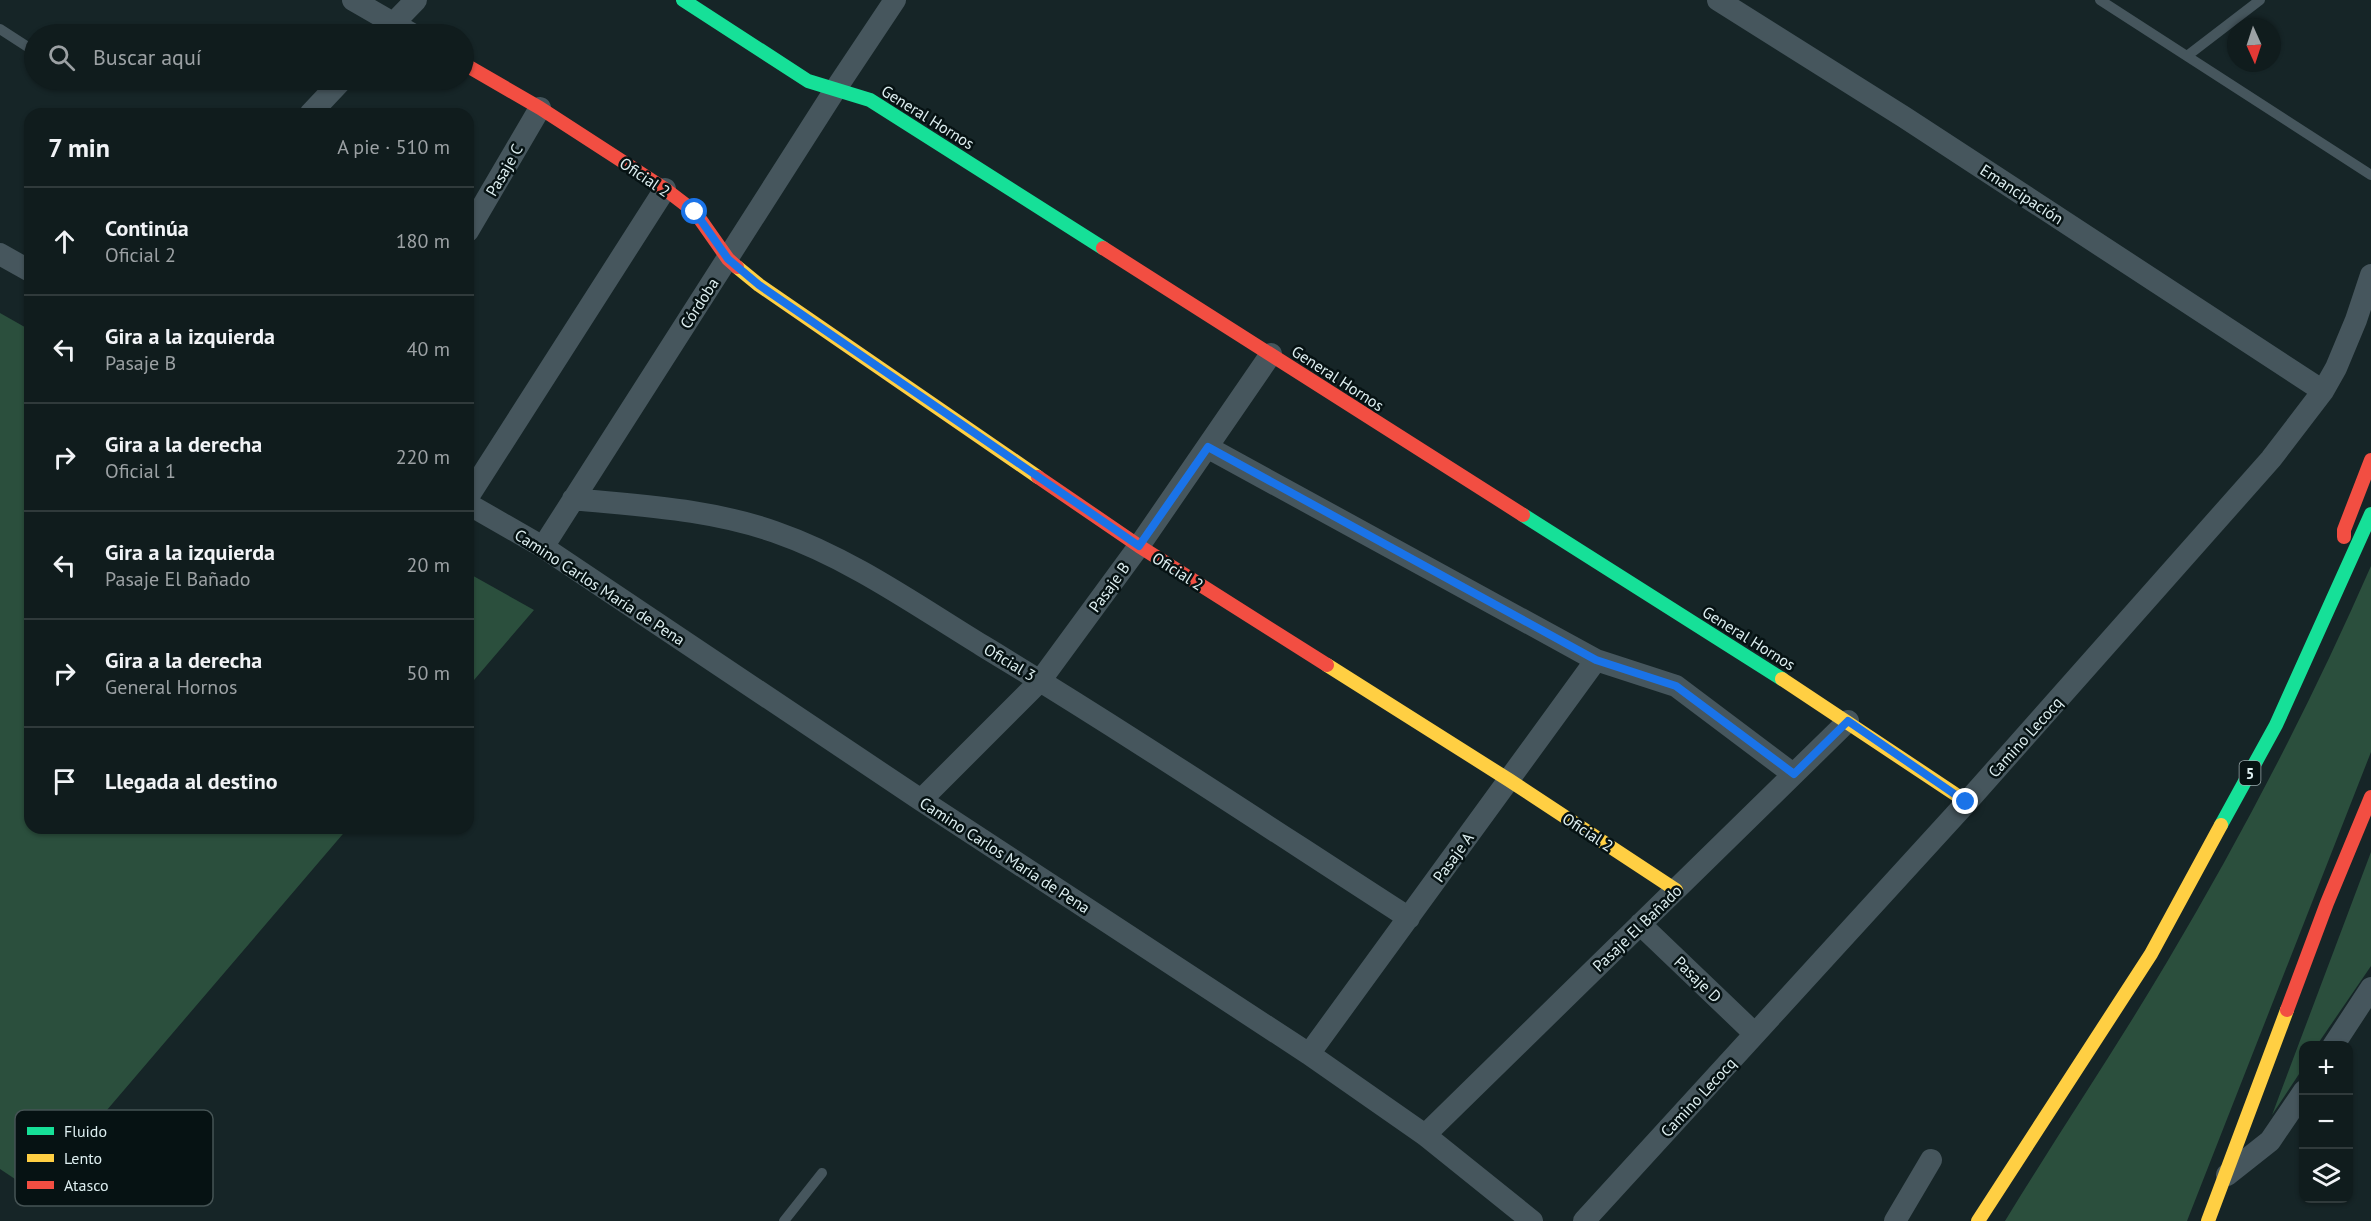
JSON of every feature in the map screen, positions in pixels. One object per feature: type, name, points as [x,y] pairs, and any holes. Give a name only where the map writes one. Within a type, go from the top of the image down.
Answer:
[{"type":"main road","name":"General Hornos","points":[[683,0],[808,81],[870,100],[1848,721],[1966,802]]},
{"type":"main road","name":"Oficial 2","points":[[474,70],[540,108],[665,189],[695,212],[728,259],[759,285],[1139,546],[1509,780],[1676,890]]},
{"type":"main road","points":[[2340,586],[2344,530],[2371,460]]},
{"type":"main road","name":"5","points":[[1978,1221],[2151,954],[2276,725],[2371,514]]},
{"type":"main road","points":[[2208,1221],[2327,903],[2371,797]]},
{"type":"street","points":[[353,0],[386,24]]},
{"type":"street","points":[[401,24],[416,0]]},
{"type":"street","name":"Córdoba","points":[[543,547],[895,0]]},
{"type":"street","name":"Emancipación","points":[[1718,0],[1904,117],[2323,392]]},
{"type":"street","points":[[316,108],[333,90]]},
{"type":"street","name":"Pasaje C","points":[[474,221],[540,108]]},
{"type":"street","points":[[474,488],[665,189]]},
{"type":"street","points":[[0,254],[24,268]]},
{"type":"street","name":"Camino Lecocq","points":[[1584,1221],[1966,802],[2271,459],[2323,392],[2336,368],[2356,320],[2371,275]]},
{"type":"street","name":"Pasaje B","points":[[921,800],[1040,681],[1139,546],[1271,354]]},
{"type":"street","points":[[1208,447],[1596,660],[1676,686],[1794,774]]},
{"type":"street","name":"Oficial 3","points":[[573,499],[681,510],[715,516],[773,531],[832,555],[1040,681],[1409,918]]},
{"type":"street","name":"Camino Carlos María de Pena","points":[[474,507],[543,547],[921,800],[1309,1054],[1425,1135],[1532,1221]]},
{"type":"street","name":"Pasaje A","points":[[1309,1054],[1596,660]]},
{"type":"street","name":"Pasaje El Bañado","points":[[1425,1135],[1848,721]]},
{"type":"street","name":"Pasaje D","points":[[1640,924],[1755,1034]]},
{"type":"street","points":[[2336,1041],[2371,988]]},
{"type":"street","points":[[2226,1176],[2270,1141],[2301,1095]]},
{"type":"street","points":[[1895,1221],[1931,1160]]},
{"type":"lane","points":[[2100,0],[2371,175]]},
{"type":"lane","points":[[2187,56],[2260,0]]},
{"type":"lane","points":[[0,29],[24,45]]},
{"type":"lane","points":[[784,1221],[822,1173]]},
{"type":"green space","points":[[0,313],[24,327],[24,834],[343,834],[107,1110],[15,1110],[15,1179],[0,1169]]},
{"type":"green space","points":[[2371,566],[2371,752],[2187,1221],[2005,1221],[2147,995],[2195,914],[2300,718]]},
{"type":"green space","points":[[474,576],[534,610],[474,680]]},
{"type":"green space","points":[[2371,852],[2371,966],[2320,1041],[2300,1041]]},
{"type":"green space","points":[[2299,1043],[2299,1074],[2272,1115]]},
{"type":"traffic: fast","points":[[683,0],[808,81],[870,100],[1103,248]]},
{"type":"traffic: fast","points":[[2221,825],[2276,725],[2371,514]]},
{"type":"traffic: fast","points":[[1523,515],[1782,679]]},
{"type":"traffic: slow","points":[[737,267],[759,285],[1038,477]]},
{"type":"traffic: slow","points":[[1327,665],[1509,780],[1676,890]]},
{"type":"traffic: slow","points":[[1782,679],[1967,802]]},
{"type":"traffic: slow","points":[[1978,1221],[2151,954],[2221,825]]},
{"type":"traffic: slow","points":[[2208,1221],[2287,1010]]},
{"type":"traffic: jam","points":[[474,70],[540,108],[665,189],[695,212],[728,259],[737,267]]},
{"type":"traffic: jam","points":[[1103,248],[1523,515]]},
{"type":"traffic: jam","points":[[2344,537],[2344,530],[2371,460]]},
{"type":"traffic: jam","points":[[1038,477],[1139,546],[1327,665]]},
{"type":"traffic: jam","points":[[2287,1010],[2327,903],[2371,797]]},
{"type":"route","points":[[695,212],[728,259],[759,285],[1139,546],[1208,447],[1596,660],[1676,686],[1794,774],[1848,721],[1966,802]]}]
